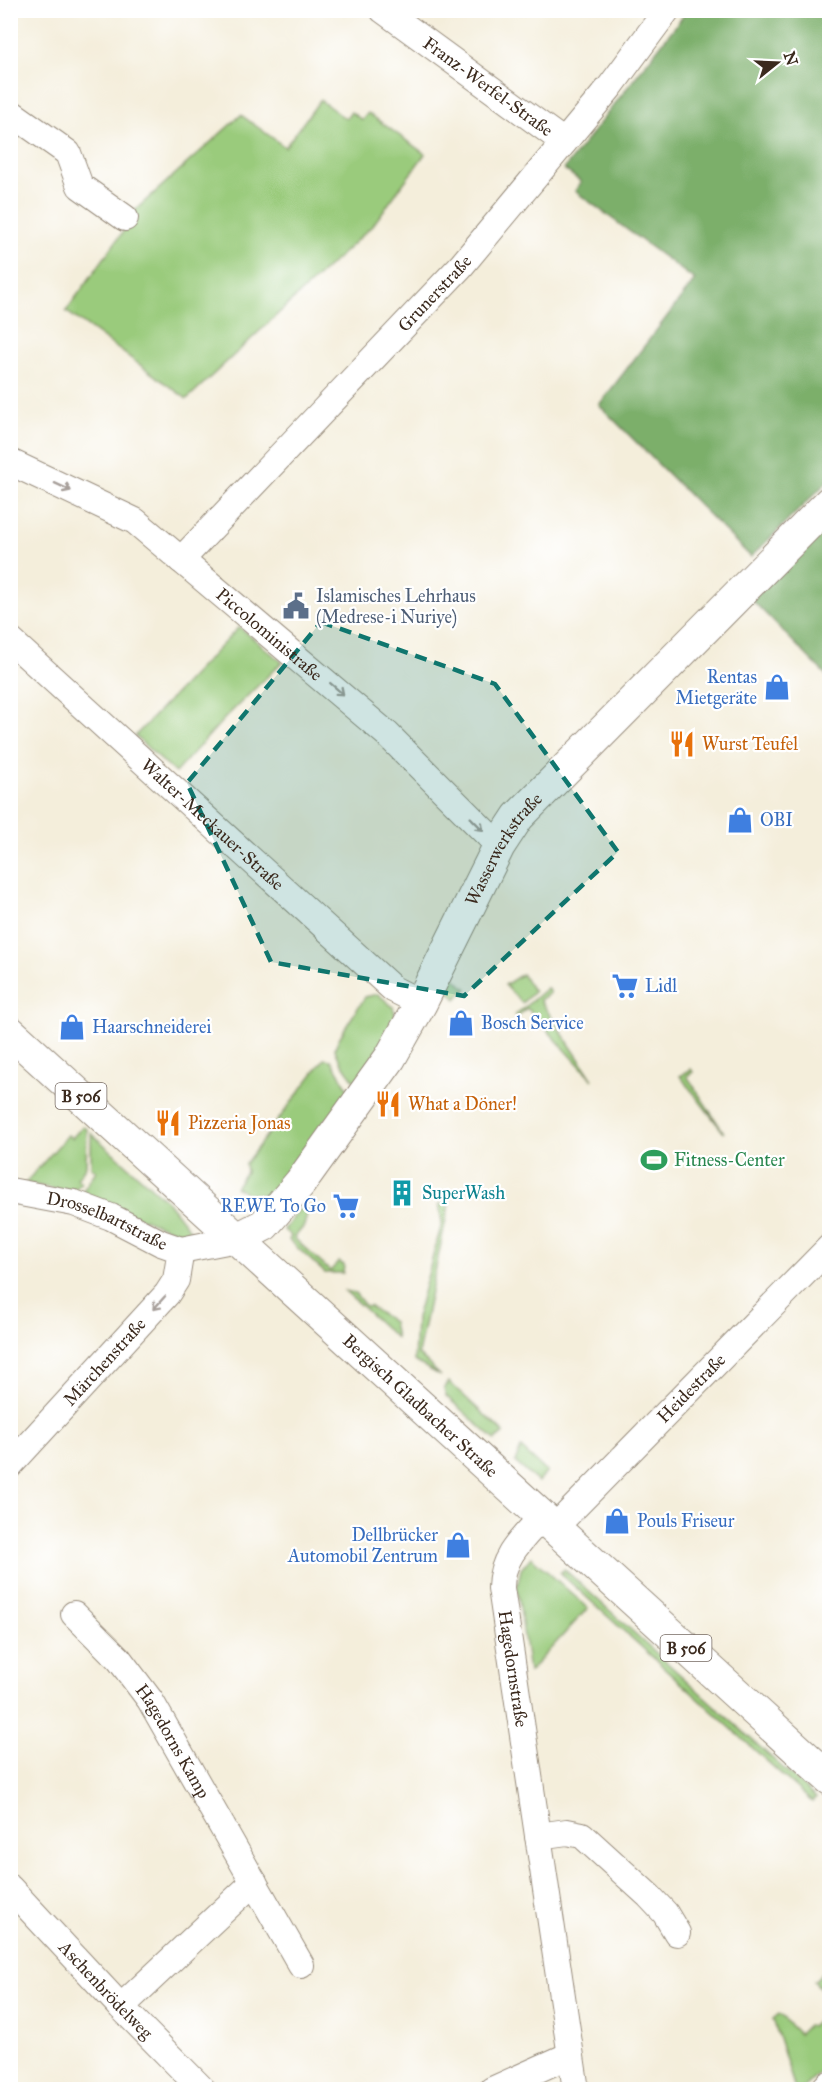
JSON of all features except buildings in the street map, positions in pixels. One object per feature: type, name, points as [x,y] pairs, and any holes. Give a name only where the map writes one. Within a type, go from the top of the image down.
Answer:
[{"type":"main road","name":"Wasserwerkstraße","points":[[237,1239],[264,1225],[300,1183],[390,1058],[421,1003],[499,846],[518,818],[543,790],[830,502]]},
{"type":"main road","name":"Bergisch Gladbacher Straße","points":[[10,1032],[830,1779]]},
{"type":"street","name":"Franz-Werfel-Straße","points":[[383,10],[564,142]]},
{"type":"street","name":"Grunerstraße","points":[[181,560],[461,267],[610,87],[667,10]]},
{"type":"street","points":[[10,112],[68,153],[80,186],[125,218]]},
{"type":"street","name":"Piccoloministraße","points":[[10,462],[127,516],[387,734],[499,846]]},
{"type":"street","name":"Walter-Meckauer-Straße","points":[[10,640],[393,989],[421,1003]]},
{"type":"street","name":"Drosselbartstraße","points":[[10,1191],[74,1203],[111,1216],[161,1243],[181,1250],[237,1239]]},
{"type":"street","name":"Heidestraße","points":[[548,1522],[830,1247]]},
{"type":"street","name":"Märchenstraße","points":[[10,1465],[167,1294],[176,1280],[181,1250]]},
{"type":"street","name":"Hagedornstraße","points":[[548,1522],[512,1551],[501,1574],[576,2090]]},
{"type":"street","name":"Hagedorns Kamp","points":[[74,1614],[119,1659],[150,1700],[301,1965]]},
{"type":"street","points":[[538,1836],[567,1832],[582,1835],[649,1896],[665,1913],[677,1933]]},
{"type":"street","points":[[121,2007],[254,1882]]},
{"type":"street","name":"Aschenbrödelweg","points":[[10,1888],[121,2007],[203,2090]]},
{"type":"street","points":[[492,2090],[570,2055]]},
{"type":"highlighted area","points":[[321,622],[495,684],[618,852],[464,996],[271,962],[187,783]]},
{"type":"green space","points":[[687,11],[829,11],[829,480],[751,557],[599,405],[695,280],[575,191],[581,182],[564,169]]},
{"type":"green space","points":[[320,100],[346,119],[351,112],[362,120],[368,113],[425,154],[373,225],[187,399],[66,311],[125,229],[132,213],[241,115],[285,147]]},
{"type":"green space","points":[[829,523],[829,678],[751,599]]},
{"type":"green space","points":[[239,627],[282,662],[225,718],[175,773],[135,736]]},
{"type":"green space","points":[[522,974],[534,992],[522,1003],[505,985]]},
{"type":"green space","points":[[452,976],[467,989],[456,999],[446,988]]},
{"type":"green space","points":[[547,988],[550,993],[540,1000],[593,1080],[527,1008],[517,1017],[515,1015]]},
{"type":"green space","points":[[378,994],[393,1007],[396,1016],[358,1086],[335,1049],[365,997]]},
{"type":"green space","points":[[324,1059],[331,1060],[352,1095],[269,1195],[248,1194],[235,1187],[246,1172],[245,1164]]},
{"type":"green space","points":[[691,1069],[693,1072],[687,1076],[724,1133],[680,1076]]},
{"type":"green space","points":[[83,1126],[87,1129],[86,1166],[77,1179],[81,1182],[73,1193],[25,1183],[68,1135],[72,1138]]},
{"type":"green space","points":[[91,1133],[168,1202],[192,1233],[177,1232],[80,1195],[96,1171],[91,1167]]},
{"type":"green space","points":[[304,1203],[309,1207],[304,1226],[294,1238],[330,1271],[339,1262],[344,1265],[343,1273],[325,1273],[289,1240],[291,1236],[284,1230]]},
{"type":"green space","points":[[439,1204],[449,1205],[418,1354],[441,1376],[414,1361],[416,1318],[442,1223]]},
{"type":"green space","points":[[345,1291],[355,1293],[366,1307],[369,1306],[393,1322],[396,1338]]},
{"type":"green space","points":[[449,1382],[504,1433],[495,1440],[446,1396],[444,1389]]},
{"type":"green space","points":[[521,1448],[547,1472],[538,1482],[515,1462]]},
{"type":"green space","points":[[531,1557],[588,1608],[529,1672],[517,1587],[521,1569]]},
{"type":"green space","points":[[564,1569],[816,1798],[812,1802],[560,1573]]},
{"type":"green space","points":[[828,1967],[830,1968],[829,1998],[814,1981]]},
{"type":"green space","points":[[779,2014],[799,2034],[821,2017],[824,2020],[818,2025],[829,2037],[829,2063],[802,2089],[795,2089],[773,2019]]},
{"type":"place","name":"Islamisches Lehrhaus (Medrese-i Nuriye)","points":[[296,606]]},
{"type":"place","name":"Rentas Mietgeräte","points":[[777,687]]},
{"type":"place","name":"Wurst Teufel","points":[[682,744]]},
{"type":"place","name":"OBI","points":[[740,820]]},
{"type":"place","name":"Lidl","points":[[625,986]]},
{"type":"place","name":"Bosch Service","points":[[461,1023]]},
{"type":"place","name":"Haarschneiderei","points":[[72,1027]]},
{"type":"place","name":"What a Döner!","points":[[388,1104]]},
{"type":"place","name":"Pizzeria Jonas","points":[[168,1123]]},
{"type":"place","name":"Fitness-Center","points":[[654,1160]]},
{"type":"place","name":"SuperWash","points":[[402,1193]]},
{"type":"place","name":"REWE To Go","points":[[346,1206]]},
{"type":"place","name":"Pouls Friseur","points":[[617,1521]]},
{"type":"place","name":"Dellbrücker Automobil Zentrum","points":[[458,1545]]}]
